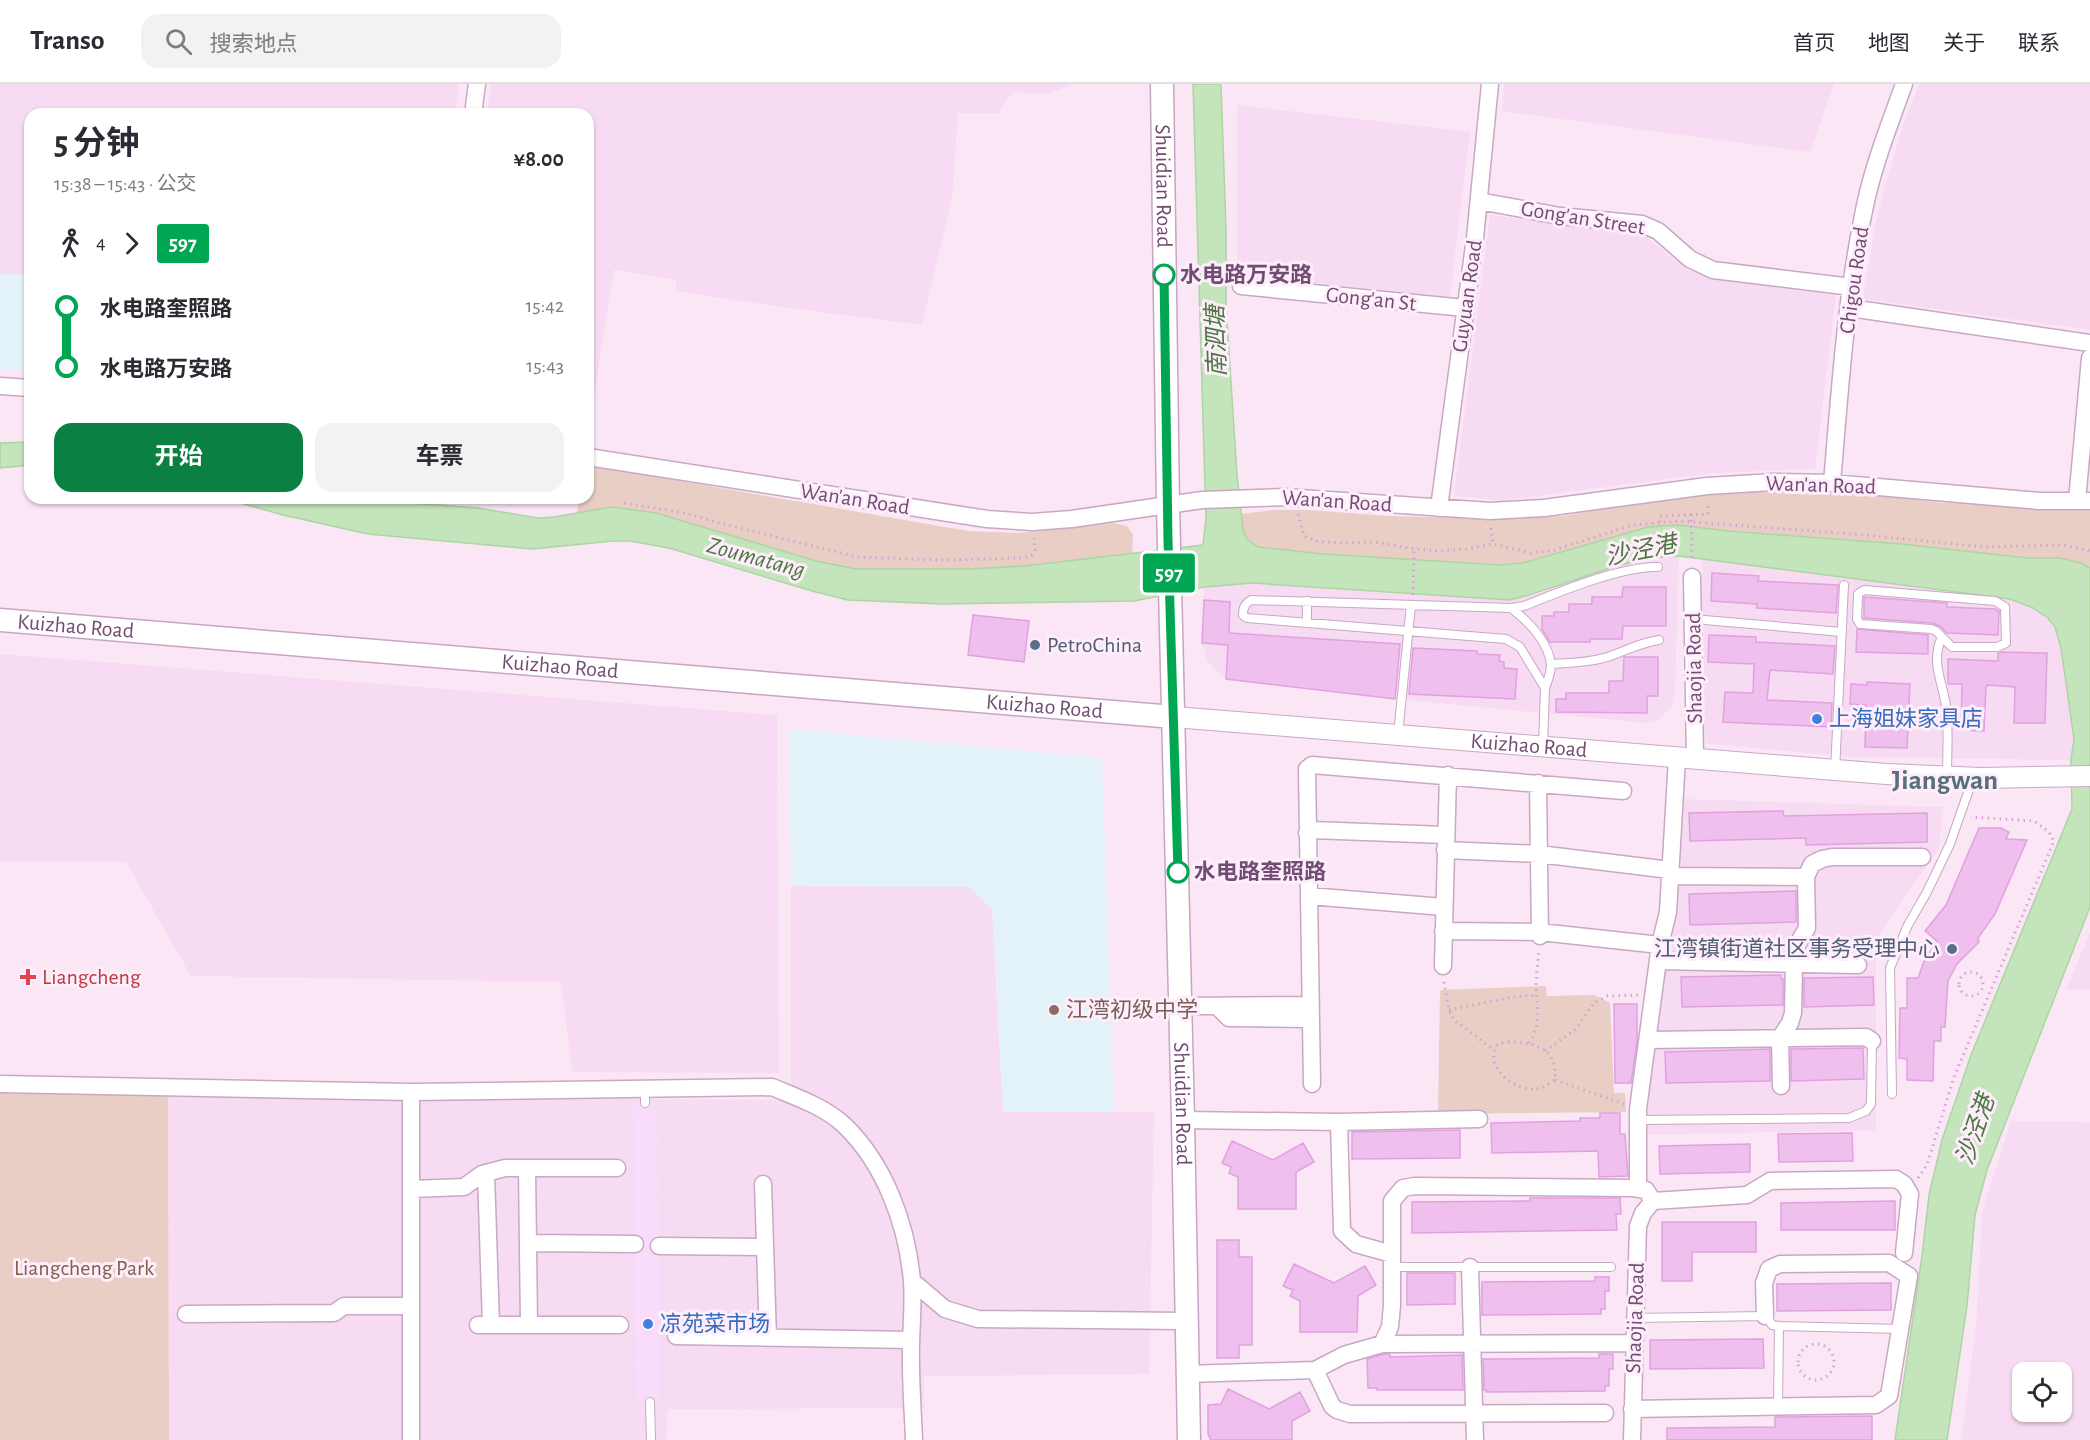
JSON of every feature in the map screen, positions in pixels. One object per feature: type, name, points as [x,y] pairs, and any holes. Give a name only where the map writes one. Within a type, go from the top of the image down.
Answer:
[{"type":"main road","name":"Shuidian Road","points":[[1162,84],[1168,541],[1181,1005],[1189,1440]]},
{"type":"main road","name":"Kuizhao Road","points":[[0,620],[1174,717]]},
{"type":"street","points":[[474,108],[477,84]]},
{"type":"street","name":"Guyuan Road","points":[[1439,508],[1479,201],[1490,84]]},
{"type":"street","name":"Chigou Road","points":[[1832,483],[1858,239],[1883,142],[1904,84]]},
{"type":"street","name":"Gong'an Street","points":[[1479,201],[1560,216],[1642,224],[1658,231],[1690,259],[1713,270],[1852,287]]},
{"type":"street","name":"Gong'an St","points":[[1241,286],[1465,308]]},
{"type":"street","points":[[1850,308],[2090,343]]},
{"type":"street","points":[[2083,501],[2090,358]]},
{"type":"street","points":[[0,386],[24,387]]},
{"type":"street","name":"Wan'an Road","points":[[594,458],[987,519],[1032,522],[1072,519],[1202,500],[1252,497],[1295,497],[1439,508],[1511,510],[1544,508],[1739,483],[1832,483],[2039,501],[2083,501]]},
{"type":"street","name":"Shaojia Road","points":[[1638,1189],[1638,1114],[1659,953],[1668,912],[1670,873],[1686,759],[1693,618],[1692,570]]},
{"type":"street","name":"Kuizhao Road","points":[[1174,717],[1835,771],[1974,777],[2083,776]]},
{"type":"street","points":[[1312,1084],[1307,769],[1312,765],[1623,791]]},
{"type":"street","points":[[1443,966],[1448,775]]},
{"type":"street","points":[[1538,783],[1540,934]]},
{"type":"street","points":[[1307,833],[1312,830],[1445,843],[1670,873],[1806,877]]},
{"type":"street","points":[[1781,1086],[1780,1038],[1793,1013],[1794,963],[1797,945],[1807,928],[1806,877],[1812,864],[1822,859],[1922,857]]},
{"type":"street","points":[[1309,896],[1444,907]]},
{"type":"street","points":[[1443,931],[1540,934],[1659,953],[1794,963],[1858,965]]},
{"type":"street","points":[[1181,1005],[1217,1005],[1229,1018],[1311,1012]]},
{"type":"street","points":[[1648,1040],[1866,1036],[1872,1041]]},
{"type":"street","points":[[0,1084],[645,1095],[772,1087],[810,1103],[843,1124],[867,1151],[884,1180],[907,1248],[912,1281],[914,1440]]},
{"type":"street","points":[[411,1092],[411,1440]]},
{"type":"street","points":[[1183,1120],[1339,1122],[1479,1119]]},
{"type":"street","points":[[1339,1122],[1342,1231],[1356,1244],[1392,1261]]},
{"type":"street","points":[[411,1189],[464,1187],[486,1173],[505,1168],[617,1168]]},
{"type":"street","points":[[527,1168],[529,1324]]},
{"type":"street","points":[[486,1173],[484,1325],[620,1324]]},
{"type":"street","points":[[1382,1344],[1390,1327],[1392,1305],[1392,1201],[1403,1188],[1426,1186],[1638,1189],[1646,1190],[1653,1201],[1747,1196],[1770,1181],[1896,1179],[1904,1184],[1910,1194],[1904,1253]]},
{"type":"street","points":[[763,1184],[768,1338]]},
{"type":"street","name":"Shaojia Road","points":[[1632,1440],[1638,1226],[1643,1213],[1653,1201]]},
{"type":"street","points":[[528,1243],[635,1244]]},
{"type":"street","points":[[659,1246],[765,1247]]},
{"type":"street","points":[[1632,1408],[1876,1405],[1888,1396],[1909,1276],[1890,1263],[1780,1264],[1769,1269],[1764,1283],[1765,1316]]},
{"type":"street","points":[[1470,1267],[1475,1440]]},
{"type":"street","points":[[912,1281],[945,1308],[978,1319],[1186,1322]]},
{"type":"street","points":[[186,1314],[334,1313],[344,1306],[411,1306]]},
{"type":"street","points":[[676,1336],[911,1340]]},
{"type":"street","points":[[1187,1374],[1315,1370],[1344,1355],[1382,1344],[1634,1343]]},
{"type":"street","points":[[1315,1370],[1332,1406],[1350,1414],[1605,1413]]},
{"type":"lane","points":[[1545,688],[1520,647],[1506,639],[1247,618],[1243,615],[1243,609],[1251,600],[1511,608],[1524,606],[1611,575],[1658,567]]},
{"type":"lane","points":[[1835,771],[1844,585]]},
{"type":"lane","points":[[1864,590],[1948,596],[1995,601],[2005,607],[2006,643],[1997,647],[1952,647],[1942,637],[1931,629],[1860,624],[1857,619],[1858,594],[1864,590]]},
{"type":"lane","points":[[1307,601],[1307,623]]},
{"type":"lane","points":[[1398,735],[1411,605]]},
{"type":"lane","points":[[1511,608],[1528,621],[1546,649],[1551,664],[1545,688],[1543,746]]},
{"type":"lane","points":[[1693,618],[1842,632]]},
{"type":"lane","points":[[1942,637],[1938,650],[1938,675],[1946,704],[1947,776]]},
{"type":"lane","points":[[1551,664],[1580,663],[1605,657],[1640,643],[1659,640]]},
{"type":"lane","points":[[1892,1094],[1890,968],[1908,925],[1928,892],[1950,844],[1974,777]]},
{"type":"lane","points":[[1638,1114],[1849,1118],[1866,1112],[1871,1104],[1872,1041]]},
{"type":"lane","points":[[1392,1261],[1470,1267],[1611,1267]]},
{"type":"lane","points":[[1635,1318],[1765,1316],[1772,1325],[1779,1326],[1900,1329]]},
{"type":"lane","points":[[1778,1406],[1779,1326]]},
{"type":"lane","points":[[650,1402],[651,1440]]},
{"type":"path","points":[[1295,497],[1304,537],[1317,541],[1375,542],[1438,551],[1466,549],[1493,543],[1531,553],[1554,550],[1633,525],[1660,522],[1707,522],[1984,547],[2062,545],[2090,552]]},
{"type":"path","points":[[624,503],[685,513],[858,557],[942,560],[1024,558],[1032,555],[1035,550],[1032,522]]},
{"type":"path","points":[[1691,514],[1692,570]]},
{"type":"path","points":[[1660,522],[1660,516],[1708,514]]},
{"type":"path","points":[[1413,595],[1414,549]]},
{"type":"path","points":[[1908,1191],[1927,1165],[1954,1077],[2054,841],[2049,832],[2034,821],[1960,816]]},
{"type":"path","points":[[1529,1043],[1537,1023],[1540,934]]},
{"type":"path","points":[[1443,966],[1449,1010],[1454,1020],[1494,1050]]},
{"type":"path","points":[[1975,972],[1983,980],[1983,987],[1978,994],[1967,996],[1959,988],[1959,982],[1965,973],[1975,972]]},
{"type":"path","points":[[1983,987],[1991,991]]},
{"type":"path","points":[[1545,1051],[1576,1029],[1594,1003],[1607,996],[1654,994]]},
{"type":"path","points":[[1449,1010],[1513,997],[1537,995]]},
{"type":"path","points":[[1555,1080],[1553,1057],[1529,1043],[1498,1044],[1494,1050],[1501,1075],[1516,1085],[1536,1089],[1555,1080],[1638,1114]]},
{"type":"path","points":[[1813,1345],[1828,1349],[1834,1362],[1829,1375],[1823,1379],[1806,1378],[1800,1371],[1798,1363],[1800,1355],[1805,1348],[1813,1345]]},
{"type":"shaded area","points":[[0,84],[459,84],[456,108],[24,108],[24,274],[0,274]]},
{"type":"shaded area","points":[[491,84],[1072,84],[1048,94],[1013,92],[998,113],[958,113],[952,198],[922,325],[676,291],[676,280],[614,270],[594,395],[594,108],[488,108]]},
{"type":"shaded area","points":[[1504,84],[1834,84],[1810,152],[1502,111]]},
{"type":"shaded area","points":[[1919,84],[2090,84],[2090,330],[1863,299],[1885,186],[1903,125]]},
{"type":"shaded area","points":[[1237,105],[1470,132],[1450,297],[1237,275]]},
{"type":"shaded area","points":[[1490,215],[1644,235],[1673,259],[1712,279],[1836,295],[1815,469],[1713,473],[1500,501],[1454,495]]},
{"type":"shaded area","points":[[0,274],[24,274],[24,371],[0,370]]},
{"type":"shaded area","points":[[1679,556],[1675,693],[1671,708],[1657,720],[1646,723],[1396,699],[1226,679],[1213,668],[1207,659],[1202,643],[1204,587],[1253,583],[1509,600],[1536,594],[1608,568],[1659,557]]},
{"type":"shaded area","points":[[1702,560],[2010,599],[2033,608],[2048,618],[2055,627],[2061,648],[2074,739],[2071,760],[1852,757],[1707,744],[1701,735]]},
{"type":"shaded area","points":[[0,654],[777,715],[779,1073],[572,1072],[561,982],[191,976],[126,862],[0,862]]},
{"type":"shaded area","name":"江湾初级中学","points":[[789,729],[1102,758],[1114,1112],[1003,1112],[992,909],[968,887],[791,886]]},
{"type":"shaded area","points":[[1682,799],[1943,807],[1939,848],[1876,939],[1876,1130],[1647,1135],[1648,1100]]},
{"type":"shaded area","points":[[791,886],[968,887],[992,909],[1003,1112],[1154,1112],[1149,1374],[924,1376],[924,1408],[668,1409],[666,1440],[169,1440],[168,1096],[791,1100]]},
{"type":"shaded area","points":[[2090,932],[2090,990],[2066,990]]},
{"type":"shaded area","name":"凉苑菜市场","points":[[634,1103],[658,1103],[660,1402],[636,1402]]},
{"type":"shaded area","points":[[2011,1121],[2090,1122],[2090,1440],[1961,1440],[1976,1327],[1982,1212]]},
{"type":"green space","points":[[594,466],[968,531],[1019,533],[1112,523],[1127,526],[1133,535],[1132,555],[1025,566],[969,569],[856,569],[816,561],[656,513],[612,507],[577,513],[578,504],[594,504]]},
{"type":"green space","points":[[1760,487],[1859,492],[1942,503],[2090,508],[2090,568],[2081,563],[2060,558],[2027,558],[1902,544],[1678,525],[1648,527],[1523,563],[1471,564],[1323,554],[1258,547],[1248,540],[1243,531],[1241,514],[1275,510],[1309,510],[1387,516],[1462,518],[1563,516],[1667,497]]},
{"type":"green space","points":[[1546,986],[1547,996],[1594,995],[1610,1003],[1614,1093],[1625,1093],[1626,1112],[1438,1114],[1440,990]]},
{"type":"green space","name":"Liangcheng Park","points":[[0,1093],[168,1096],[169,1440],[0,1440]]},
{"type":"water","points":[[1193,84],[1221,84],[1226,305],[1237,475],[1243,531],[1248,540],[1258,547],[1323,554],[1500,565],[1523,563],[1648,527],[1678,525],[1902,544],[2027,558],[2060,558],[2081,563],[2090,568],[2090,907],[1987,1170],[1975,1215],[1967,1306],[1947,1440],[1895,1440],[1929,1195],[1942,1140],[1971,1055],[2072,809],[2071,760],[2074,739],[2061,648],[2055,627],[2048,618],[2033,608],[2010,599],[1679,556],[1635,561],[1509,600],[1253,583],[1204,587],[1134,601],[942,604],[848,600],[669,548],[630,541],[532,549],[368,534],[244,504],[424,504],[478,508],[538,518],[612,507],[656,513],[816,561],[856,569],[969,569],[1025,566],[1203,545],[1206,519]]},
{"type":"water","points":[[24,442],[24,466],[0,468],[0,443]]},
{"type":"building","points":[[1712,573],[1759,576],[1758,581],[1838,585],[1836,613],[1757,608],[1757,604],[1711,601]]},
{"type":"building","points":[[1623,587],[1666,587],[1666,626],[1623,626],[1622,639],[1550,642],[1542,629],[1542,616],[1554,616],[1554,612],[1569,612],[1569,604],[1592,604],[1592,597],[1622,597]]},
{"type":"building","points":[[1864,597],[1947,603],[1947,607],[1995,609],[1999,611],[1998,635],[1947,633],[1940,626],[1932,623],[1864,618]]},
{"type":"building","points":[[1204,600],[1230,602],[1229,633],[1400,644],[1395,699],[1226,679],[1228,645],[1202,643]]},
{"type":"building","points":[[973,615],[1029,621],[1024,662],[968,655]]},
{"type":"building","points":[[1857,629],[1928,635],[1928,654],[1856,652]]},
{"type":"building","points":[[1709,635],[1756,637],[1756,642],[1835,646],[1833,674],[1770,670],[1767,700],[1832,703],[1831,727],[1723,722],[1725,692],[1753,693],[1754,664],[1708,662]]},
{"type":"building","points":[[1413,648],[1477,651],[1477,654],[1500,655],[1499,661],[1504,662],[1504,668],[1517,669],[1515,699],[1409,694]]},
{"type":"building","points":[[1998,653],[2047,653],[2045,723],[2014,723],[2015,687],[1988,685],[1986,687],[1984,731],[1961,730],[1962,684],[1948,684],[1948,659],[1998,661]]},
{"type":"building","points":[[1624,657],[1658,657],[1658,696],[1647,696],[1647,713],[1556,712],[1556,699],[1566,699],[1566,693],[1609,693],[1609,681],[1623,681]]},
{"type":"building","points":[[1867,682],[1910,684],[1907,748],[1865,747],[1866,705],[1850,704],[1851,684],[1867,685]]},
{"type":"building","points":[[1783,811],[1784,816],[1927,813],[1927,842],[1806,845],[1806,838],[1690,841],[1689,813]]},
{"type":"building","name":"江湾镇街道社区事务受理中心","points":[[1979,828],[2001,828],[2009,832],[2006,839],[2027,840],[1995,914],[1978,938],[1979,942],[1957,964],[1948,981],[1945,1027],[1941,1027],[1941,1041],[1934,1041],[1933,1081],[1907,1080],[1907,1059],[1899,1058],[1900,1008],[1907,1008],[1907,978],[1918,978],[1926,956],[1938,942],[1925,931],[1946,905]]},
{"type":"building","points":[[1796,891],[1796,922],[1690,925],[1689,894]]},
{"type":"building","points":[[1781,975],[1783,1005],[1682,1007],[1681,977]]},
{"type":"building","points":[[1873,977],[1874,1005],[1804,1007],[1804,978]]},
{"type":"building","points":[[1614,1004],[1637,1004],[1637,1041],[1631,1083],[1615,1083]]},
{"type":"building","points":[[1863,1048],[1864,1079],[1791,1081],[1791,1049]]},
{"type":"building","points":[[1770,1049],[1770,1081],[1666,1083],[1665,1052]]},
{"type":"building","points":[[1600,1113],[1620,1113],[1620,1134],[1625,1134],[1628,1176],[1599,1177],[1598,1151],[1492,1153],[1491,1123],[1580,1121],[1580,1118],[1600,1118]]},
{"type":"building","points":[[1460,1130],[1460,1158],[1352,1159],[1352,1132]]},
{"type":"building","points":[[1852,1133],[1853,1161],[1779,1162],[1778,1134]]},
{"type":"building","points":[[1232,1141],[1273,1160],[1303,1143],[1314,1162],[1296,1172],[1296,1209],[1238,1209],[1238,1177],[1229,1173],[1231,1167],[1222,1163]]},
{"type":"building","points":[[1750,1144],[1750,1172],[1660,1174],[1659,1146]]},
{"type":"building","points":[[1530,1198],[1620,1198],[1621,1214],[1616,1214],[1617,1230],[1412,1233],[1412,1202],[1530,1201]]},
{"type":"building","points":[[1895,1201],[1895,1230],[1781,1230],[1781,1203]]},
{"type":"building","points":[[1662,1222],[1756,1222],[1756,1252],[1692,1252],[1692,1281],[1662,1281]]},
{"type":"building","points":[[1217,1240],[1239,1240],[1239,1257],[1252,1257],[1252,1345],[1239,1345],[1239,1358],[1217,1358]]},
{"type":"building","points":[[1294,1264],[1334,1283],[1365,1266],[1376,1285],[1358,1296],[1357,1332],[1300,1332],[1300,1301],[1290,1296],[1293,1290],[1283,1286]]},
{"type":"building","points":[[1407,1273],[1455,1273],[1455,1304],[1407,1305]]},
{"type":"building","points":[[1595,1277],[1609,1277],[1609,1291],[1605,1291],[1605,1309],[1601,1309],[1601,1314],[1482,1315],[1482,1282],[1595,1281]]},
{"type":"building","points":[[1891,1283],[1891,1310],[1777,1311],[1777,1284]]},
{"type":"building","points":[[1763,1339],[1764,1368],[1650,1369],[1650,1340]]},
{"type":"building","points":[[1390,1354],[1390,1357],[1462,1355],[1463,1390],[1377,1390],[1377,1388],[1368,1388],[1367,1359]]},
{"type":"building","points":[[1599,1354],[1613,1354],[1613,1369],[1609,1369],[1609,1386],[1605,1386],[1605,1391],[1486,1392],[1484,1390],[1483,1359],[1599,1358]]},
{"type":"building","points":[[1228,1389],[1269,1409],[1300,1392],[1310,1411],[1292,1421],[1292,1440],[1211,1440],[1208,1434],[1208,1405],[1221,1404]]},
{"type":"building","points":[[1872,1416],[1872,1440],[1667,1440],[1667,1428],[1775,1427],[1775,1417]]},
{"type":"bus line","name":"597","points":[[1164,275],[1168,541],[1178,872]]},
{"type":"place","name":"水电路万安路","points":[[1164,275]]},
{"type":"place","name":"PetroChina","points":[[1035,645]]},
{"type":"place","name":"上海姐妹家具店","points":[[1817,719]]},
{"type":"place","name":"水电路奎照路","points":[[1178,872]]},
{"type":"place","name":"江湾镇街道社区事务受理中心","points":[[1952,949]]},
{"type":"place","name":"Liangcheng","points":[[28,977]]},
{"type":"place","name":"江湾初级中学","points":[[1054,1010]]},
{"type":"place","name":"凉苑菜市场","points":[[648,1324]]},
{"type":"district","name":"Jiangwan","points":[[1945,781]]},
{"type":"water label","name":"南泗塘","points":[[1217,341]]},
{"type":"water label","name":"沙泾港","points":[[1641,551]]},
{"type":"water label","name":"Zoumatang","points":[[756,558]]},
{"type":"water label","name":"沙泾港","points":[[1976,1130]]}]
